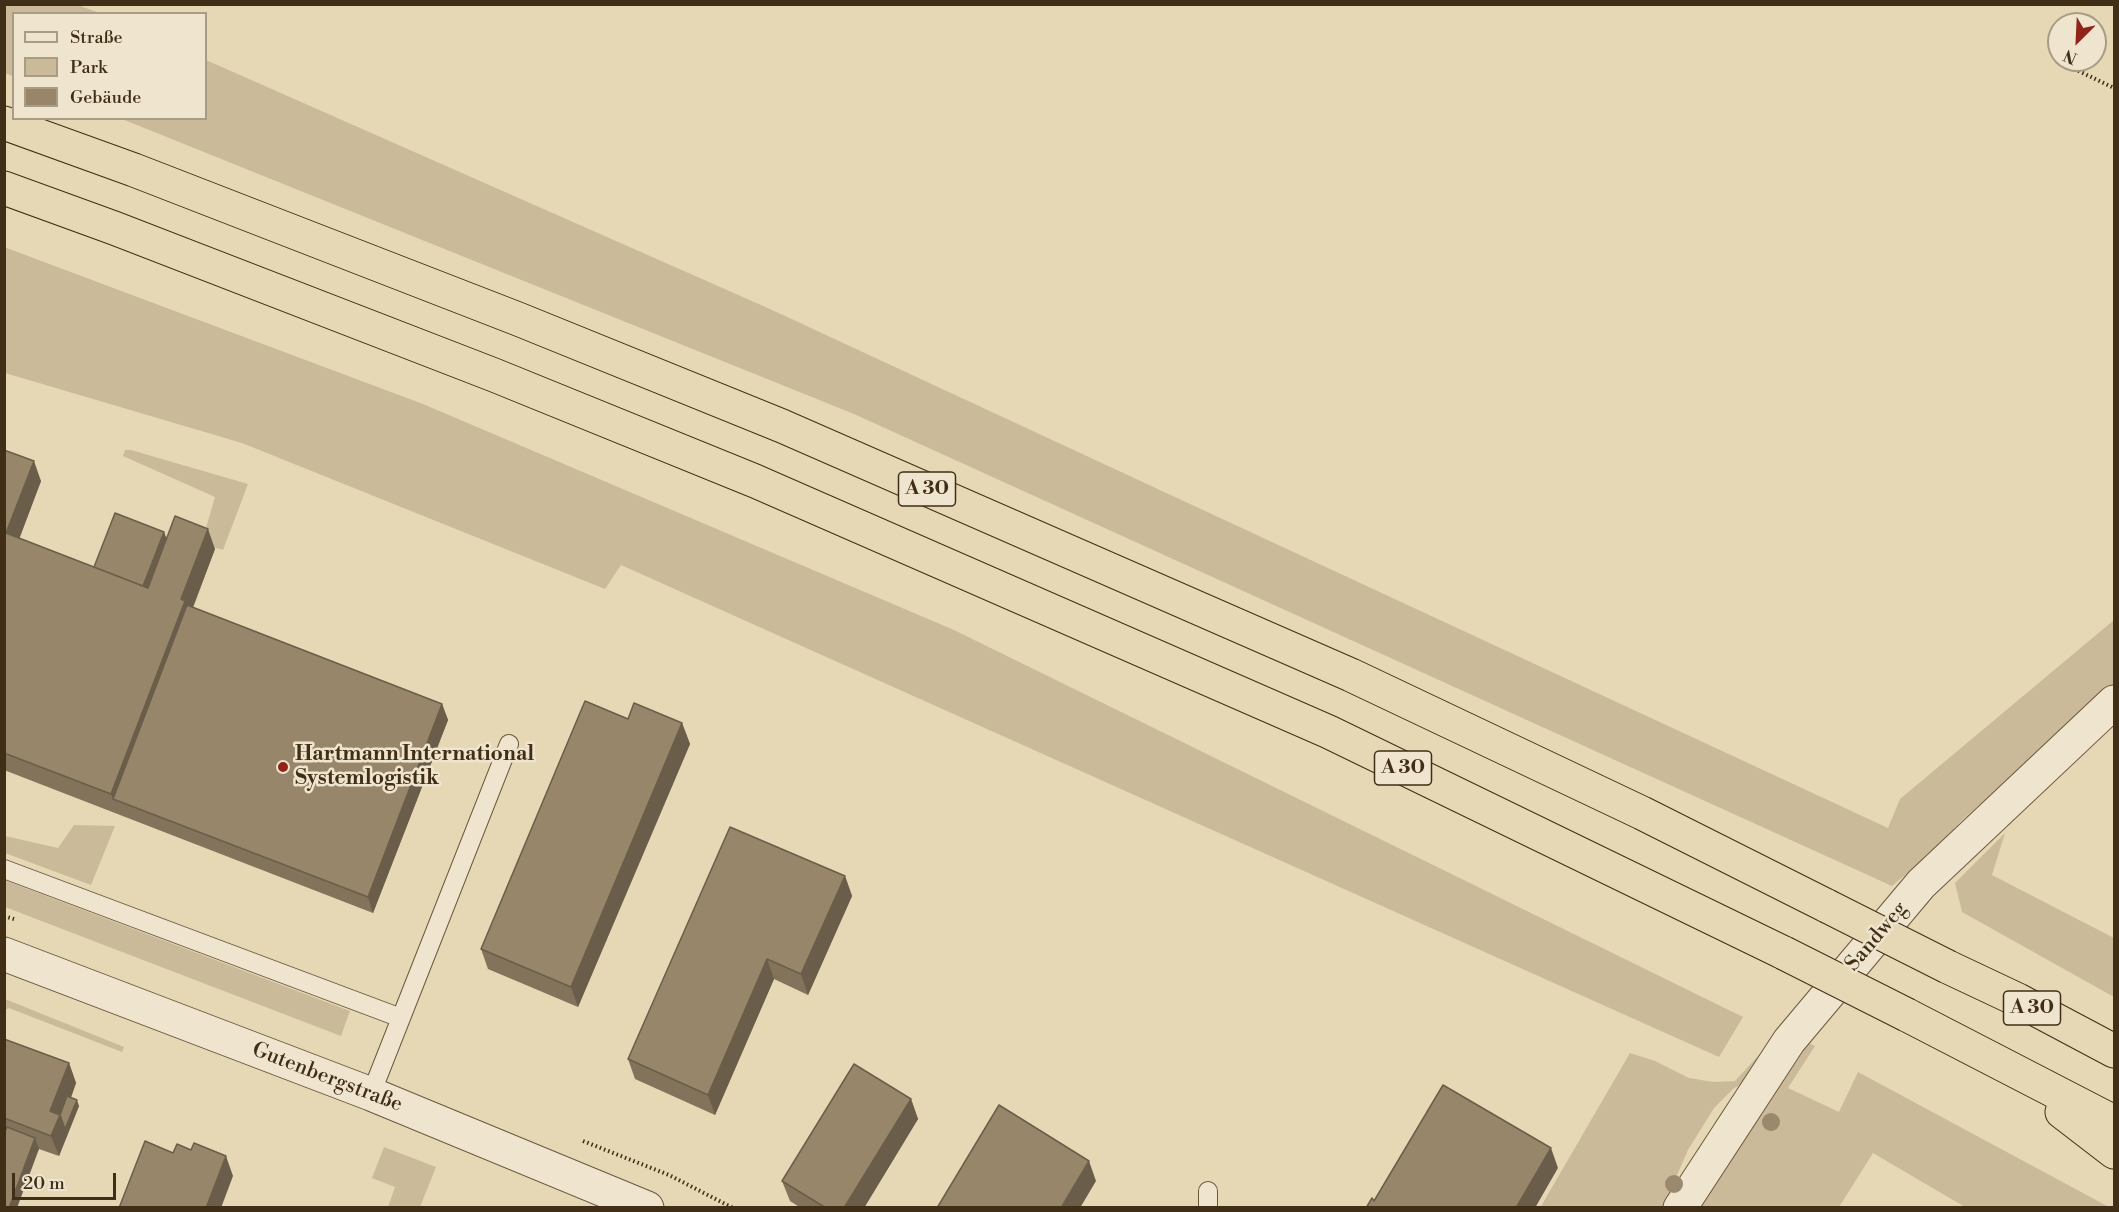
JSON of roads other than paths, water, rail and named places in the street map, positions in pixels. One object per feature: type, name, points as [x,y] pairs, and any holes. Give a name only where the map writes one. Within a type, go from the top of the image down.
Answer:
[{"type":"highway","name":"A 30","points":[[4,123],[134,170],[507,315],[782,426],[1351,675],[1642,813],[2018,1000],[2115,1051]]},
{"type":"highway","name":"A 30","points":[[4,188],[114,228],[494,375],[755,481],[1329,732],[1784,953],[1992,1057],[2115,1122]]},
{"type":"highway","points":[[1992,1057],[2115,1152]]},
{"type":"street","name":"Sandweg","points":[[1680,1208],[1789,1041],[1921,884],[2115,702]]},
{"type":"street","name":"Gutenbergstraße","points":[[4,954],[371,1094],[647,1208]]},
{"type":"lane","points":[[371,1094],[509,744]]},
{"type":"lane","points":[[4,869],[401,1018]]},
{"type":"place","name":"Hartmann International Systemlogistik","points":[[283,767]]}]
